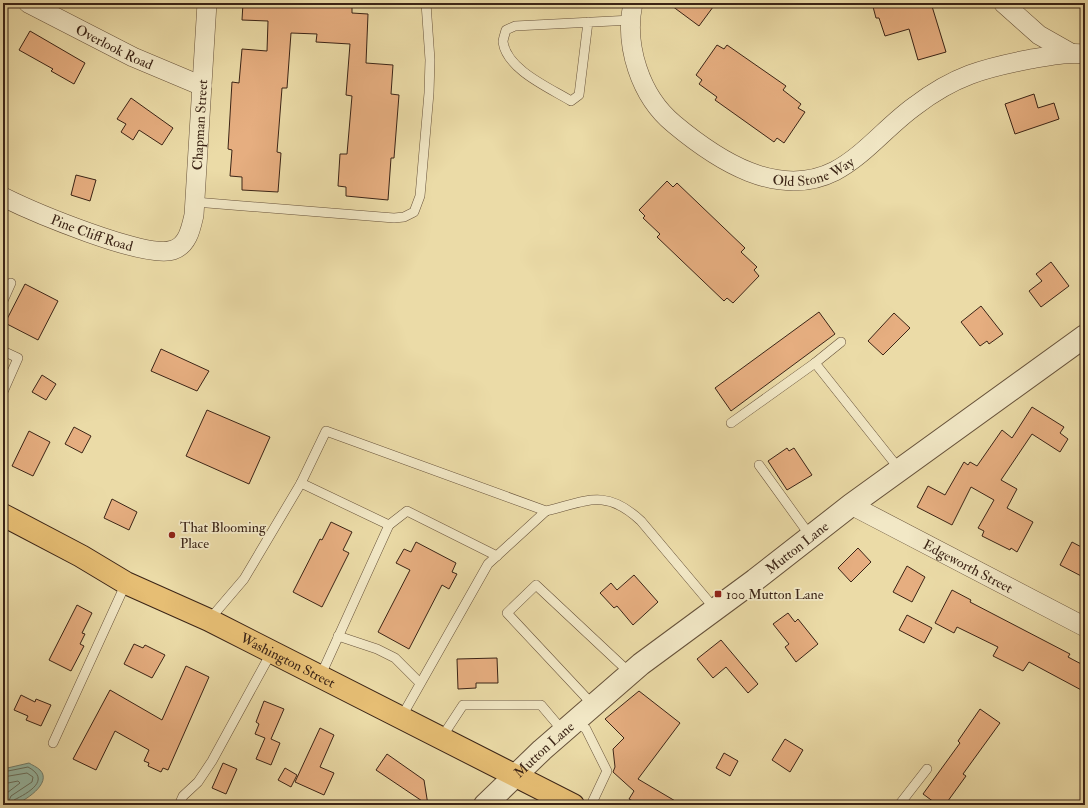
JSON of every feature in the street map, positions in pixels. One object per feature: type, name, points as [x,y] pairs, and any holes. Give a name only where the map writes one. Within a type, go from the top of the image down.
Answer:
[{"type":"main road","name":"Washington Street","points":[[3,515],[81,556],[126,582],[209,620],[271,653],[402,716],[573,805]]},
{"type":"street","name":"Overlook Road","points":[[28,3],[133,57],[202,86]]},
{"type":"street","name":"Chapman Street","points":[[182,244],[191,229],[195,202],[206,3]]},
{"type":"street","name":"Old Stone Way","points":[[1003,3],[1039,35],[1077,53]]},
{"type":"street","name":"Old Stone Way","points":[[632,11],[634,55],[640,78],[653,101],[670,121],[698,144],[730,164],[759,175],[793,182],[816,179],[835,170],[858,155],[914,106],[939,89],[964,76],[991,66],[1077,53]]},
{"type":"street","name":"Pine Cliff Road","points":[[3,197],[98,236],[133,247],[166,252],[175,250],[182,244]]},
{"type":"street","name":"Mutton Lane","points":[[485,805],[515,774],[630,673],[715,610],[851,505],[1082,342]]},
{"type":"street","name":"Edgeworth Street","points":[[851,505],[1085,627]]},
{"type":"lane","points":[[195,202],[394,218],[404,217],[414,212],[420,196],[429,93],[430,60],[426,3]]},
{"type":"lane","points":[[588,22],[579,95],[571,101],[519,69],[508,54],[503,41],[506,30],[515,26],[588,22],[632,11]]},
{"type":"lane","points":[[3,301],[11,283]]},
{"type":"lane","points":[[731,423],[815,363],[841,342]]},
{"type":"lane","points":[[3,352],[18,358],[3,392]]},
{"type":"lane","points":[[815,363],[900,470]]},
{"type":"lane","points":[[209,620],[244,578],[301,483],[326,431],[546,511]]},
{"type":"lane","points":[[759,465],[811,537]]},
{"type":"lane","points":[[301,483],[389,525]]},
{"type":"lane","points":[[402,716],[488,564],[546,511],[595,498],[611,500],[628,509],[641,521],[715,610]]},
{"type":"lane","points":[[320,676],[389,525],[407,511],[497,556]]},
{"type":"lane","points":[[53,743],[126,582]]},
{"type":"lane","points":[[593,705],[507,613],[536,585],[630,673]]},
{"type":"lane","points":[[338,636],[377,649],[395,658],[420,683]]},
{"type":"lane","points":[[179,805],[183,796],[198,782],[212,761],[271,653]]},
{"type":"lane","points":[[442,737],[463,705],[541,705],[569,726],[586,729],[607,771],[591,805]]},
{"type":"lane","points":[[898,805],[927,769]]},
{"type":"water","points":[[29,763],[39,769],[43,775],[43,781],[40,786],[24,800],[12,805],[3,805],[3,769]]},
{"type":"building","points":[[243,3],[352,3],[352,13],[368,14],[366,63],[393,65],[391,94],[399,95],[394,158],[391,158],[388,200],[346,196],[346,187],[338,186],[340,154],[347,154],[352,96],[346,95],[350,44],[316,42],[317,34],[291,33],[287,88],[282,88],[277,152],[281,153],[278,192],[242,190],[242,177],[230,176],[232,150],[228,149],[232,82],[239,83],[242,49],[267,51],[268,21],[242,20]]},
{"type":"building","points":[[668,3],[716,3],[699,26]]},
{"type":"building","points":[[872,3],[931,3],[946,52],[918,60],[909,29],[885,36],[879,18],[876,18]]},
{"type":"building","points":[[30,31],[85,63],[74,84],[51,71],[53,69],[19,50]]},
{"type":"building","points":[[717,45],[724,49],[727,45],[786,86],[783,90],[801,104],[798,108],[805,112],[784,143],[777,138],[774,142],[715,100],[717,97],[699,84],[702,80],[696,75]]},
{"type":"building","points":[[1034,94],[1038,108],[1054,103],[1059,119],[1015,134],[1005,104]]},
{"type":"building","points":[[131,98],[173,128],[162,145],[139,130],[133,140],[121,132],[126,124],[117,119]]},
{"type":"building","points":[[76,175],[96,180],[90,201],[71,195]]},
{"type":"building","points":[[667,181],[673,187],[677,183],[745,248],[741,252],[757,267],[754,270],[759,276],[733,303],[727,298],[724,301],[657,237],[660,234],[643,218],[645,216],[639,210]]},
{"type":"building","points":[[1051,262],[1069,286],[1041,307],[1029,291],[1042,281],[1036,274]]},
{"type":"building","points":[[25,284],[58,301],[38,340],[5,323]]},
{"type":"building","points":[[981,306],[1003,334],[989,344],[987,341],[980,346],[961,322]]},
{"type":"building","points":[[819,312],[835,334],[731,411],[715,388]]},
{"type":"building","points":[[894,313],[910,328],[883,355],[868,341]]},
{"type":"building","points":[[161,349],[209,371],[197,391],[151,371]]},
{"type":"building","points":[[42,375],[56,384],[46,400],[32,392]]},
{"type":"building","points":[[1032,407],[1064,427],[1060,433],[1068,439],[1060,452],[1032,434],[1001,480],[1017,489],[1007,508],[1033,522],[1017,552],[982,536],[984,531],[978,528],[994,500],[971,487],[952,525],[917,507],[928,486],[945,495],[964,462],[968,465],[970,462],[977,466],[1002,430],[1012,438]]},
{"type":"building","points":[[207,410],[270,437],[249,484],[186,456]]},
{"type":"building","points":[[74,427],[91,436],[82,453],[65,444]]},
{"type":"building","points":[[29,431],[50,442],[33,476],[12,466]]},
{"type":"building","points":[[787,448],[789,451],[794,448],[812,475],[787,490],[768,461]]},
{"type":"building","points":[[112,499],[137,512],[129,530],[104,518]]},
{"type":"building","points":[[331,522],[352,532],[343,550],[349,553],[322,607],[293,592],[320,539],[322,540]]},
{"type":"building","points":[[416,542],[456,563],[452,572],[457,574],[449,589],[442,585],[409,649],[378,632],[410,570],[396,563],[404,549],[411,552]]},
{"type":"building","points":[[1072,542],[1085,549],[1085,578],[1060,565]]},
{"type":"building","points":[[858,548],[871,562],[851,582],[838,568]]},
{"type":"building","points":[[907,566],[925,577],[912,602],[893,592]]},
{"type":"building","points":[[634,575],[658,602],[633,625],[617,606],[614,608],[600,593],[611,583],[617,590]]},
{"type":"building","points":[[952,590],[971,600],[970,602],[1070,654],[1068,657],[1085,666],[1085,692],[1029,662],[1023,671],[993,656],[998,647],[957,627],[954,633],[935,623]]},
{"type":"building","points":[[77,605],[92,613],[82,633],[85,634],[80,644],[84,646],[71,671],[49,660]]},
{"type":"building","points":[[788,613],[795,622],[798,619],[818,644],[796,662],[785,647],[789,644],[773,624]]},
{"type":"building","points":[[907,615],[932,628],[924,643],[899,630]]},
{"type":"building","points":[[721,640],[758,684],[748,693],[726,667],[713,678],[697,659]]},
{"type":"building","points":[[134,644],[143,648],[145,645],[165,655],[152,678],[124,664]]},
{"type":"building","points":[[497,658],[498,683],[476,683],[476,688],[458,689],[457,659]]},
{"type":"building","points":[[186,666],[209,677],[168,770],[163,768],[161,772],[148,766],[149,763],[144,761],[149,750],[115,731],[96,770],[73,759],[110,690],[162,720]]},
{"type":"building","points":[[639,691],[680,723],[638,779],[682,805],[640,805],[629,799],[634,791],[613,772],[615,767],[613,749],[624,738],[605,719]]},
{"type":"building","points":[[21,695],[35,702],[36,699],[51,705],[41,726],[26,720],[28,716],[14,710]]},
{"type":"building","points":[[264,701],[284,709],[271,739],[280,743],[271,765],[256,759],[265,738],[255,734],[259,724],[256,722]]},
{"type":"building","points":[[980,709],[1000,723],[963,774],[966,776],[945,805],[938,805],[923,794],[960,743],[958,741]]},
{"type":"building","points":[[320,728],[334,735],[320,767],[334,773],[324,795],[295,782]]},
{"type":"building","points":[[785,739],[803,750],[790,772],[772,760]]},
{"type":"building","points":[[724,753],[738,761],[730,776],[716,768]]},
{"type":"building","points":[[387,754],[424,780],[428,805],[376,770]]},
{"type":"building","points":[[223,763],[237,769],[226,794],[212,788]]},
{"type":"building","points":[[285,768],[297,775],[291,787],[278,780]]},
{"type":"place","name":"That Blooming Place","points":[[172,535]]},
{"type":"place","name":"100 Mutton Lane","points":[[718,594]]}]
